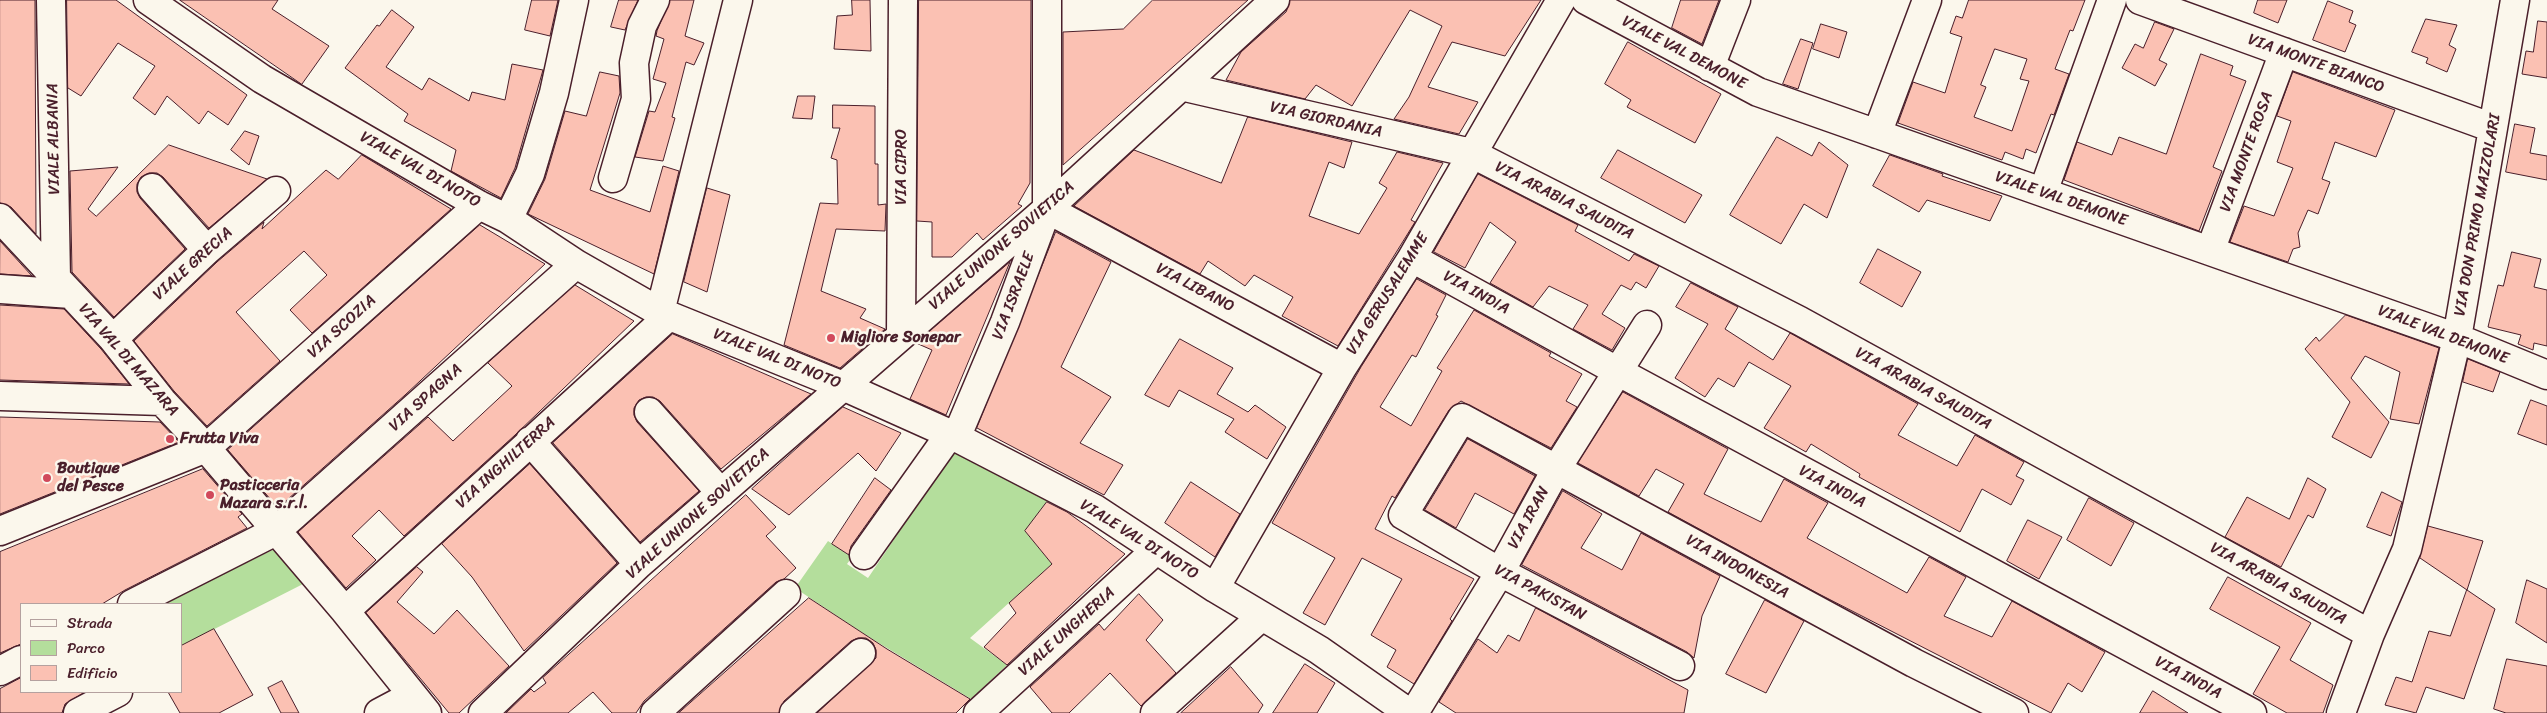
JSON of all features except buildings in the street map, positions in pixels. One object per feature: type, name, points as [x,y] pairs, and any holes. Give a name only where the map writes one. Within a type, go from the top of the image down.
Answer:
[{"type":"street","name":"VIALE ALBANIA","points":[[51,0],[64,286]]},
{"type":"street","name":"VIALE VAL DI NOTO","points":[[148,0],[262,79],[479,205],[508,219],[576,264],[665,314],[843,386],[953,436],[1094,509],[1215,588],[1319,650],[1409,713]]},
{"type":"street","points":[[508,219],[532,165],[554,93],[574,0]]},
{"type":"street","points":[[613,178],[636,99],[634,63],[642,26],[655,0]]},
{"type":"street","points":[[665,314],[738,0]]},
{"type":"street","name":"VIA CIPRO","points":[[900,334],[903,0]]},
{"type":"street","name":"VIA ISRAELE","points":[[864,555],[953,436],[1005,322],[1047,209],[1047,0]]},
{"type":"street","name":"VIALE UNIONE SOVIETICA","points":[[483,713],[639,564],[900,334],[1047,209],[1275,0]]},
{"type":"street","name":"VIA GERUSALEMME","points":[[1215,588],[1342,368],[1412,258],[1470,153],[1561,0]]},
{"type":"street","name":"VIALE VAL DEMONE","points":[[1586,0],[1758,92],[2457,338],[2547,375]]},
{"type":"street","points":[[1710,67],[1736,0]]},
{"type":"street","points":[[1877,134],[1927,0]]},
{"type":"street","points":[[2043,192],[2112,0]]},
{"type":"street","name":"VIA MONTE BIANCO","points":[[2140,0],[2493,128]]},
{"type":"street","name":"VIA DON PRIMO MAZZOLARI","points":[[2341,713],[2370,634],[2407,549],[2457,338],[2515,0]]},
{"type":"street","name":"VIA MONTE ROSA","points":[[2210,251],[2284,52]]},
{"type":"street","name":"VIA GIORDANIA","points":[[1181,86],[1470,153]]},
{"type":"street","name":"VIA ARABIA SAUDITA","points":[[1470,153],[1800,321],[2370,634]]},
{"type":"street","points":[[152,188],[207,250]]},
{"type":"street","name":"VIALE GRECIA","points":[[112,339],[207,250],[276,191]]},
{"type":"street","name":"VIA SCOZIA","points":[[0,531],[206,448],[479,205]]},
{"type":"street","name":"VIA LIBANO","points":[[1047,209],[1342,368]]},
{"type":"street","name":"VIA VAL DI MAZARA","points":[[0,218],[112,339],[162,401],[206,448],[345,611],[419,704]]},
{"type":"street","name":"VIA INDIA","points":[[1412,258],[1617,371],[2252,713]]},
{"type":"street","name":"VIA SPAGNA","points":[[134,603],[276,531],[576,264]]},
{"type":"street","points":[[0,289],[64,286]]},
{"type":"street","name":"VIA INGHILTERRA","points":[[345,611],[665,314]]},
{"type":"street","name":"VIA IRAN","points":[[1414,713],[1500,572],[1557,468],[1647,325]]},
{"type":"street","points":[[0,396],[162,401]]},
{"type":"street","points":[[649,412],[721,493]]},
{"type":"street","name":"VIA INDONESIA","points":[[1403,515],[1462,418],[1914,663],[2014,713]]},
{"type":"street","points":[[530,441],[639,564]]},
{"type":"street","name":"VIA PAKISTAN","points":[[1403,515],[1500,572],[1680,666]]},
{"type":"street","name":"VIALE UNGHERIA","points":[[978,713],[1156,550]]},
{"type":"street","points":[[655,713],[786,594]]},
{"type":"street","points":[[1155,713],[1262,616]]},
{"type":"street","points":[[794,713],[860,653]]},
{"type":"street","points":[[0,670],[20,660]]},
{"type":"street","points":[[78,713],[116,693]]},
{"type":"street","points":[[379,713],[419,704]]},
{"type":"green space","points":[[949,447],[1049,499],[1025,531],[1052,564],[970,638],[1007,665],[971,699],[864,634],[795,588],[828,541],[852,557],[847,564],[868,578],[897,535],[889,528]]},
{"type":"green space","points":[[277,548],[307,582],[182,645],[182,603],[159,603]]},
{"type":"place","name":"Migliore Sonepar","points":[[831,338]]},
{"type":"place","name":"Frutta Viva","points":[[170,439]]},
{"type":"place","name":"Boutique del Pesce","points":[[47,478]]},
{"type":"place","name":"Pasticceria Mazara s.r.l.","points":[[210,495]]}]
